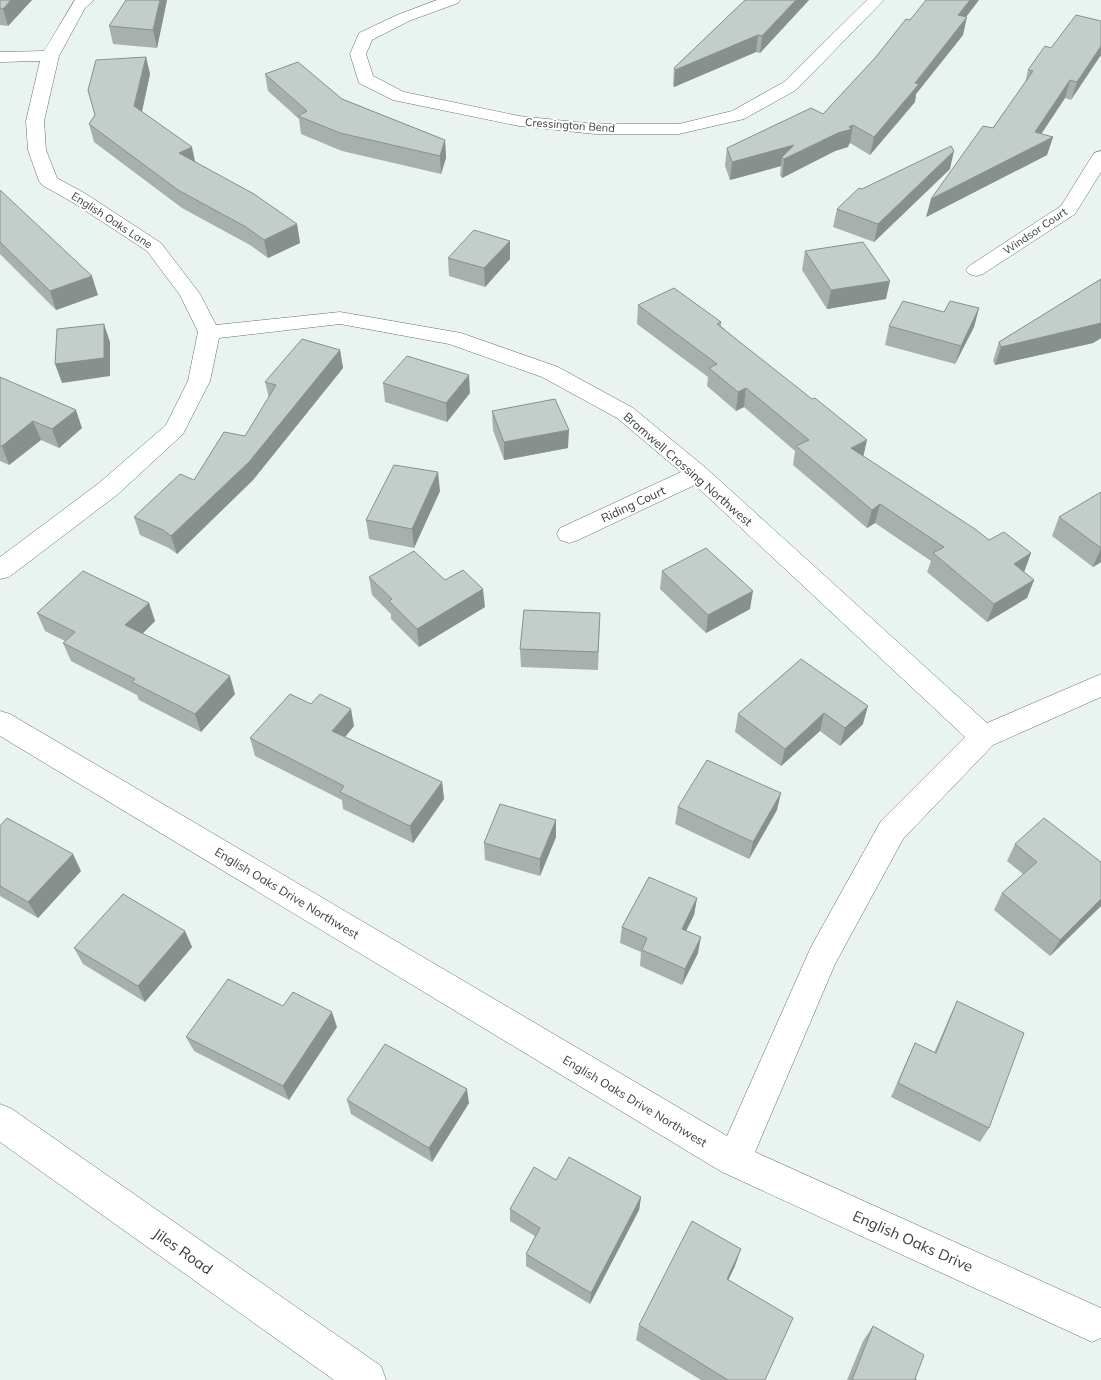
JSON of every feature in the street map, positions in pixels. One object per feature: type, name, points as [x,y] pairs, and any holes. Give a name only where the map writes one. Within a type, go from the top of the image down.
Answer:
[{"type":"street","name":"English Oaks Lane","points":[[86,0],[79,5],[50,56],[35,121],[37,150],[49,181],[79,198],[154,247],[190,294],[209,332]]},
{"type":"street","name":"Cressington Bend","points":[[452,0],[403,18],[365,36],[358,54],[365,79],[399,96],[519,121],[595,129],[679,128],[738,115],[790,86],[876,0]]},
{"type":"street","points":[[0,57],[50,56]]},
{"type":"street","name":"Windsor Court","points":[[976,270],[1068,210],[1101,157]]},
{"type":"street","name":"Bramwell Crossing Northwest","points":[[209,332],[340,318],[453,338],[550,372],[625,413],[698,474],[983,738]]},
{"type":"street","points":[[0,570],[108,489],[174,429],[199,381],[209,332]]},
{"type":"street","name":"Riding Court","points":[[569,534],[698,474]]},
{"type":"street","points":[[734,1160],[822,957],[892,830],[983,738],[1101,685]]},
{"type":"street","name":"English Oaks Drive Northwest","points":[[0,722],[734,1160]]},
{"type":"street","name":"Jiles Road","points":[[0,1121],[367,1380]]},
{"type":"street","name":"English Oaks Drive","points":[[734,1160],[1092,1323]]},
{"type":"building","points":[[0,0],[11,0],[3,9],[0,8]]},
{"type":"building","points":[[126,0],[160,0],[153,30],[109,26]]},
{"type":"building","points":[[745,0],[796,0],[762,36],[758,35],[675,70],[674,68]]},
{"type":"building","points":[[926,0],[970,0],[958,15],[967,17],[915,83],[919,84],[874,137],[853,125],[849,127],[852,129],[838,133],[784,159],[782,157],[794,145],[732,162],[727,148],[811,108],[823,114],[875,58],[906,19],[910,20]]},
{"type":"building","points":[[1076,15],[1101,21],[1101,46],[1077,82],[1070,80],[1035,132],[1053,137],[931,199],[983,126],[993,128],[1033,71],[1028,70],[1045,46],[1051,48]]},
{"type":"building","points":[[146,57],[134,106],[192,147],[179,153],[254,194],[297,224],[264,240],[246,227],[178,190],[89,124],[95,115],[88,90],[96,60]]},
{"type":"building","points":[[298,62],[342,99],[445,140],[440,156],[340,133],[298,116],[307,111],[265,74]]},
{"type":"building","points":[[951,146],[954,151],[878,224],[837,209],[859,188],[862,189]]},
{"type":"building","points":[[0,190],[92,276],[50,291],[0,242]]},
{"type":"building","points":[[474,230],[510,241],[484,268],[448,258]]},
{"type":"building","points":[[863,242],[890,281],[831,290],[805,251]]},
{"type":"building","points":[[1101,279],[1101,323],[1001,347],[999,342]]},
{"type":"building","points":[[674,288],[721,322],[717,324],[867,440],[851,448],[989,540],[1004,532],[1031,553],[1014,564],[1034,580],[994,604],[933,553],[944,547],[880,504],[872,510],[796,446],[809,440],[746,388],[738,392],[709,368],[717,364],[638,305]]},
{"type":"building","points":[[903,301],[944,312],[950,301],[979,308],[961,346],[889,326]]},
{"type":"building","points":[[104,324],[104,358],[55,364],[57,329]]},
{"type":"building","points":[[302,339],[340,350],[249,462],[171,536],[163,530],[134,517],[180,474],[194,480],[224,432],[245,436],[276,385],[265,382]]},
{"type":"building","points":[[407,356],[469,375],[446,403],[383,383]]},
{"type":"building","points":[[0,377],[76,410],[52,429],[33,421],[0,446]]},
{"type":"building","points":[[555,399],[569,430],[504,442],[492,411]]},
{"type":"building","points":[[394,465],[438,472],[412,529],[366,520]]},
{"type":"building","points":[[1101,492],[1101,548],[1059,517]]},
{"type":"building","points":[[706,548],[753,591],[708,615],[662,571]]},
{"type":"building","points":[[414,551],[445,580],[463,570],[483,589],[417,629],[389,601],[392,599],[369,577]]},
{"type":"building","points":[[83,571],[149,603],[125,625],[230,676],[195,714],[132,682],[135,679],[63,643],[75,632],[37,613]]},
{"type":"building","points":[[524,610],[600,613],[598,652],[520,649]]},
{"type":"building","points":[[801,659],[868,706],[845,728],[824,713],[785,749],[738,714]]},
{"type":"building","points":[[290,694],[311,704],[320,694],[351,709],[332,731],[442,782],[410,826],[340,792],[344,786],[250,738]]},
{"type":"building","points":[[707,760],[781,793],[753,842],[678,807]]},
{"type":"building","points":[[500,804],[556,820],[540,859],[484,843]]},
{"type":"building","points":[[7,818],[73,854],[28,902],[0,886],[0,826]]},
{"type":"building","points":[[1044,818],[1101,862],[1101,899],[1060,940],[1002,893],[1037,862],[1015,844]]},
{"type":"building","points":[[649,877],[697,898],[682,929],[701,937],[685,969],[642,950],[647,938],[622,927]]},
{"type":"building","points":[[123,894],[185,931],[138,986],[74,948]]},
{"type":"building","points":[[228,979],[283,1006],[293,992],[332,1012],[283,1086],[186,1037]]},
{"type":"building","points":[[957,1001],[1024,1033],[989,1128],[898,1083],[915,1043],[936,1053]]},
{"type":"building","points":[[385,1044],[467,1089],[429,1148],[347,1100]]},
{"type":"building","points":[[569,1157],[641,1197],[591,1293],[526,1254],[540,1228],[510,1209],[534,1167],[556,1180]]},
{"type":"building","points":[[692,1221],[741,1249],[727,1279],[793,1318],[765,1380],[728,1380],[639,1325]]},
{"type":"building","points":[[873,1326],[924,1355],[915,1379],[917,1380],[852,1380]]}]
